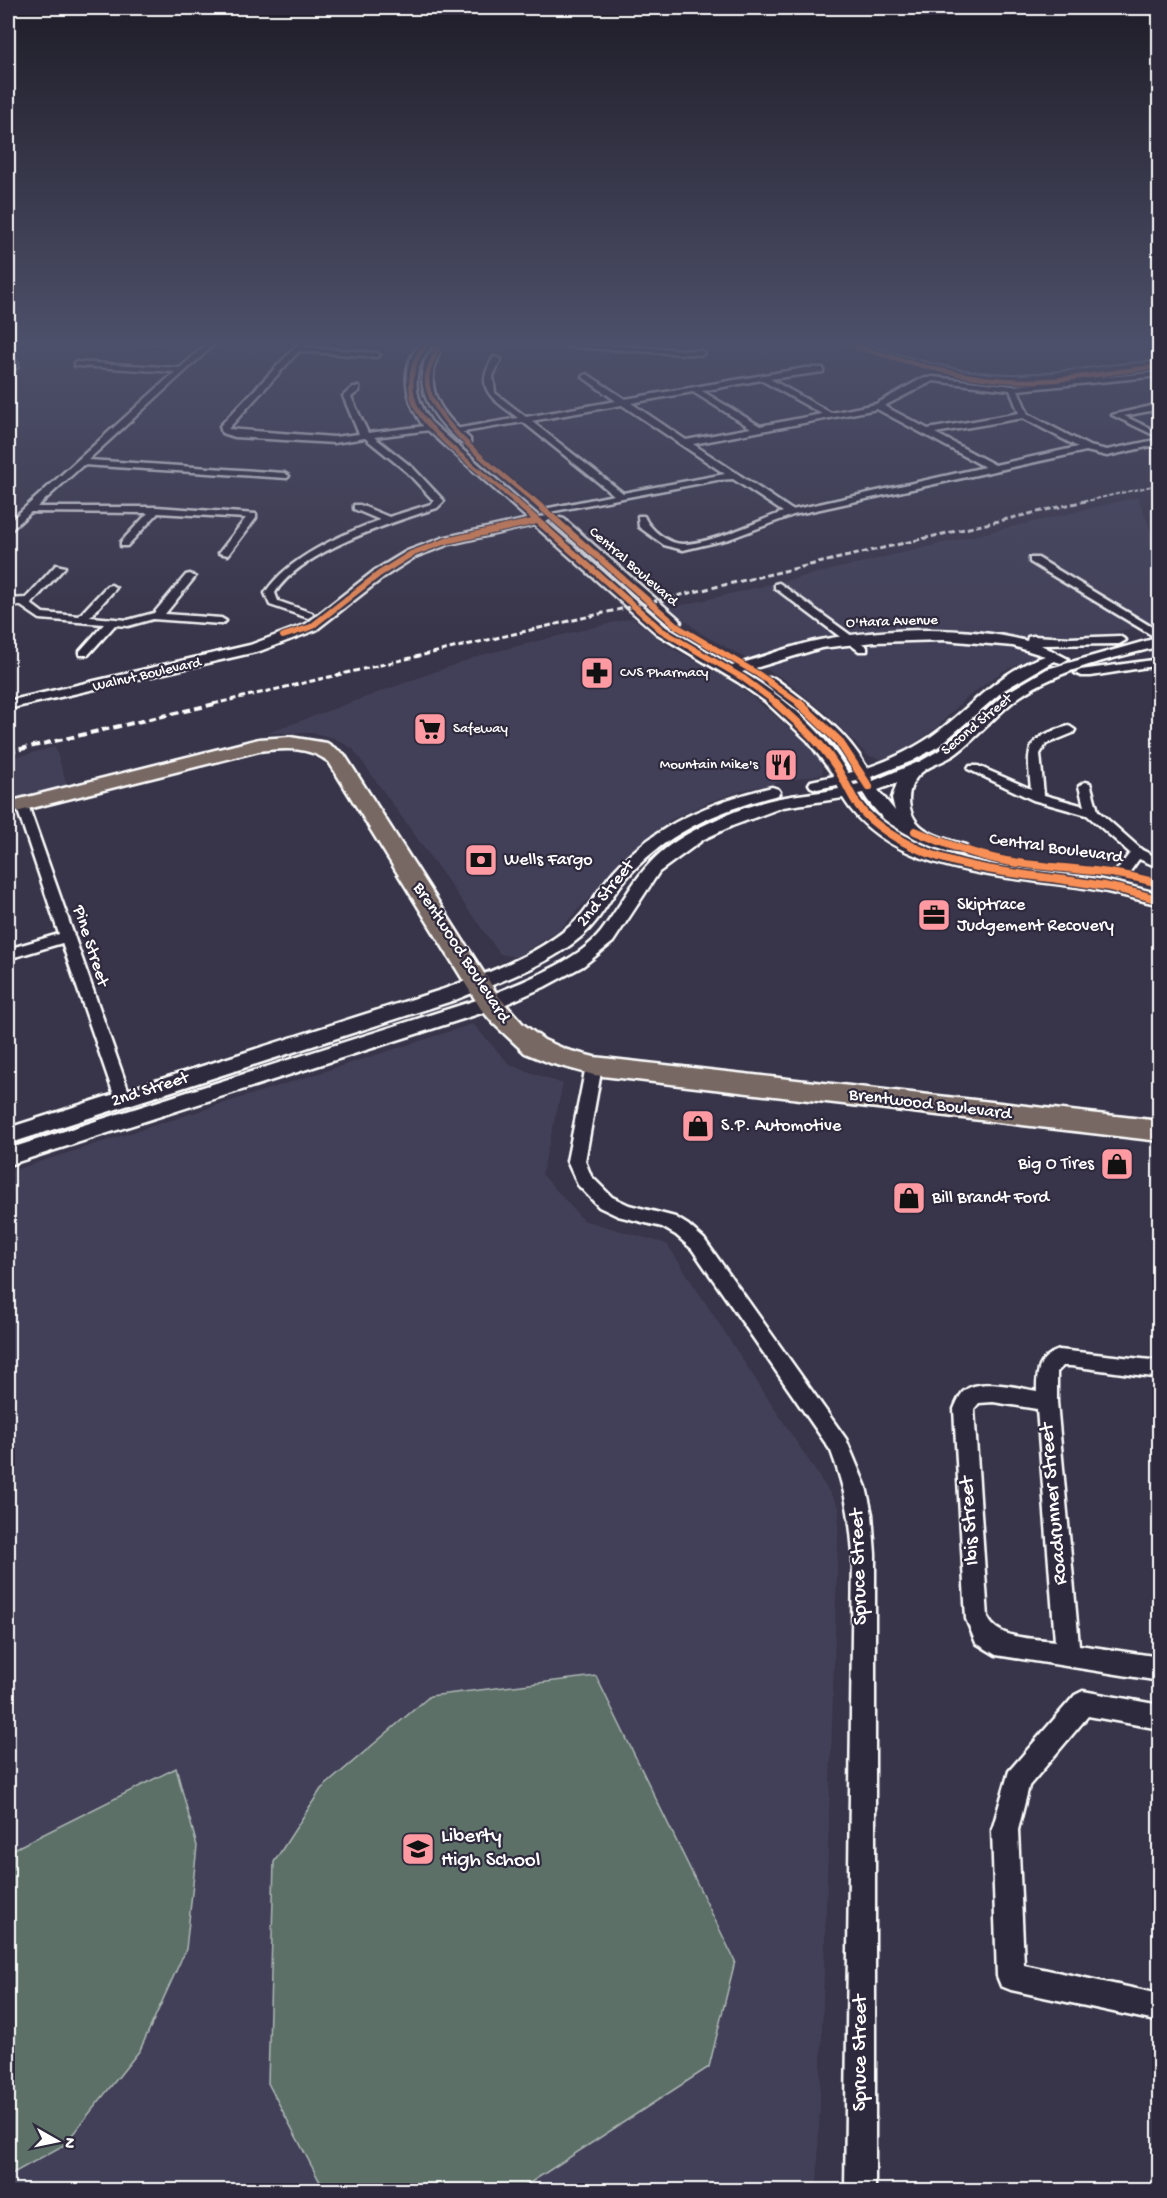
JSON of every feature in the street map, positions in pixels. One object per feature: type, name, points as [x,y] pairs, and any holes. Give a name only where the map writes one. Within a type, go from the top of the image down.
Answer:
[{"type":"main road","name":"Brentwood Boulevard","points":[[15,807],[259,745],[292,743],[318,747],[337,758],[484,994],[514,1033],[527,1044],[549,1055],[594,1066],[1160,1131]]},
{"type":"street","points":[[8,528],[100,444]]},
{"type":"street","points":[[308,615],[274,603],[270,592],[275,585],[317,551],[352,533],[434,506],[439,501],[410,470],[377,444]]},
{"type":"street","name":"Central Boulevard","points":[[451,444],[542,516]]},
{"type":"street","name":"Central Boulevard","points":[[467,444],[661,630],[679,644],[743,673],[796,701],[847,748],[875,799],[889,813],[915,831],[944,844],[976,854],[1020,863],[1097,869],[1160,884]]},
{"type":"street","points":[[554,444],[621,496]]},
{"type":"street","points":[[687,444],[790,513]]},
{"type":"street","points":[[948,444],[993,468]]},
{"type":"street","points":[[1078,444],[1107,453],[1140,444]]},
{"type":"street","points":[[641,518],[642,525],[667,543],[683,547],[726,537],[790,513],[1086,448]]},
{"type":"street","points":[[80,462],[284,476]]},
{"type":"street","name":"Walnut Boulevard","points":[[8,705],[255,648],[311,627],[379,574],[411,554],[457,538],[621,496],[717,477],[735,476]]},
{"type":"street","name":"Walnut Boulevard","points":[[283,636],[375,563],[417,541],[465,528],[724,483],[735,476]]},
{"type":"street","points":[[357,507],[387,520]]},
{"type":"street","points":[[29,508],[77,511],[156,510],[253,516],[224,553]]},
{"type":"street","points":[[124,544],[156,510]]},
{"type":"street","points":[[1034,560],[1157,635]]},
{"type":"street","points":[[8,602],[24,603],[30,600],[60,567]]},
{"type":"street","points":[[157,616],[190,577]]},
{"type":"street","points":[[779,586],[863,649]]},
{"type":"street","points":[[82,619],[111,588]]},
{"type":"street","points":[[24,603],[40,616],[165,628]]},
{"type":"street","points":[[128,623],[157,616],[221,621]]},
{"type":"street","points":[[84,653],[112,622]]},
{"type":"street","name":"O'Hara Avenue","points":[[743,673],[820,644],[851,639],[916,635],[1005,640],[1025,644],[1063,664]]},
{"type":"street","points":[[1005,640],[1119,640],[1157,635]]},
{"type":"street","points":[[1063,664],[1157,635]]},
{"type":"street","points":[[1063,664],[1119,640]]},
{"type":"street","name":"O'Hara Avenue","points":[[743,673],[819,655],[912,645],[1017,651],[1063,664]]},
{"type":"street","points":[[1063,664],[1096,673],[1145,662],[1160,662]]},
{"type":"street","name":"Second Street","points":[[865,780],[916,769],[951,750],[1011,696],[1063,664]]},
{"type":"street","name":"2nd Street","points":[[13,1136],[123,1098],[484,994],[537,983],[576,962],[606,938],[653,868],[698,835],[726,822],[780,803],[865,780],[933,742],[995,687],[1019,672],[1063,664]]},
{"type":"street","name":"Central Boulevard","points":[[743,673],[754,686],[796,721],[825,750],[861,810],[907,844],[943,859],[1008,875],[1107,885],[1160,900]]},
{"type":"street","points":[[1038,797],[1034,754],[1041,742],[1069,730]]},
{"type":"street","points":[[915,831],[900,807],[900,796],[903,784],[916,769]]},
{"type":"street","points":[[974,769],[1038,797],[1092,812],[1137,853],[1160,864]]},
{"type":"street","name":"2nd Street","points":[[8,1157],[257,1076],[484,994],[576,932],[633,859],[674,829],[738,801],[792,787],[846,785]]},
{"type":"street","points":[[1085,786],[1092,812]]},
{"type":"street","name":"Pine Street","points":[[15,807],[67,937],[123,1098]]},
{"type":"street","points":[[1121,874],[1137,853]]},
{"type":"street","points":[[8,954],[67,937]]},
{"type":"street","name":"Spruce Street","points":[[594,1066],[576,1161],[579,1175],[591,1191],[606,1203],[633,1214],[661,1219],[683,1229],[698,1244],[839,1446],[855,1487],[861,1514],[864,1554],[860,2190]]},
{"type":"street","name":"Roadrunner Street","points":[[1068,1655],[1047,1402],[1047,1369],[1059,1358],[1071,1358],[1160,1370]]},
{"type":"street","name":"Ibis Street","points":[[1047,1402],[997,1395],[977,1395],[969,1399],[964,1409],[977,1618],[984,1635],[996,1643],[1068,1655]]},
{"type":"street","points":[[1068,1655],[1160,1669]]},
{"type":"street","points":[[1160,1717],[1083,1703],[1018,1780],[1005,1830],[1011,1976],[1160,2008]]},
{"type":"shaded area","points":[[1138,497],[1159,553],[1159,622],[1060,645],[1003,671],[965,699],[935,729],[905,750],[882,759],[868,756],[825,712],[784,679],[700,633],[671,608]]},
{"type":"shaded area","points":[[632,618],[668,646],[734,683],[774,715],[807,744],[819,759],[823,769],[822,774],[747,789],[711,801],[670,820],[629,856],[557,932],[516,957],[500,954],[353,749],[334,738],[314,733],[267,733],[481,655]]},
{"type":"shaded area","points":[[55,747],[67,785],[8,800],[8,759]]},
{"type":"shaded area","name":"Liberty High School","points":[[473,1024],[510,1065],[563,1084],[542,1174],[583,1220],[667,1244],[839,1507],[817,2190],[8,2190],[8,1172]]},
{"type":"green space","points":[[596,1676],[735,1961],[709,2067],[519,2190],[327,2190],[320,2182],[268,2083],[274,1862],[321,1789],[430,1696]]},
{"type":"green space","points":[[176,1768],[197,1846],[186,1949],[140,2050],[64,2145],[8,2176],[8,1852]]},
{"type":"railway","points":[[1083,502],[1160,484]]},
{"type":"railway","points":[[213,704],[1089,500]]},
{"type":"railway","points":[[8,752],[219,703]]},
{"type":"cycle path","points":[[449,444],[661,630],[755,686],[781,707],[824,750],[838,769],[854,802],[878,826],[893,836],[937,857],[968,866],[1097,885],[1160,900]]},
{"type":"cycle path","points":[[468,444],[678,627],[758,674],[800,703],[839,741],[869,787]]},
{"type":"cycle path","points":[[283,636],[311,627],[379,574],[411,554],[446,541],[537,521]]},
{"type":"cycle path","points":[[915,831],[980,855],[1022,863],[1109,872],[1160,884]]},
{"type":"place","name":"CVS Pharmacy","points":[[597,673]]},
{"type":"place","name":"Safeway","points":[[430,729]]},
{"type":"place","name":"Mountain Mike's","points":[[781,765]]},
{"type":"place","name":"Wells Fargo","points":[[481,860]]},
{"type":"place","name":"Skiptrace Judgement Recovery","points":[[934,915]]},
{"type":"place","name":"S.P. Automotive","points":[[698,1126]]},
{"type":"place","name":"Big O Tires","points":[[1117,1164]]},
{"type":"place","name":"Bill Brandt Ford","points":[[909,1198]]},
{"type":"place","name":"Liberty High School","points":[[418,1849]]}]
